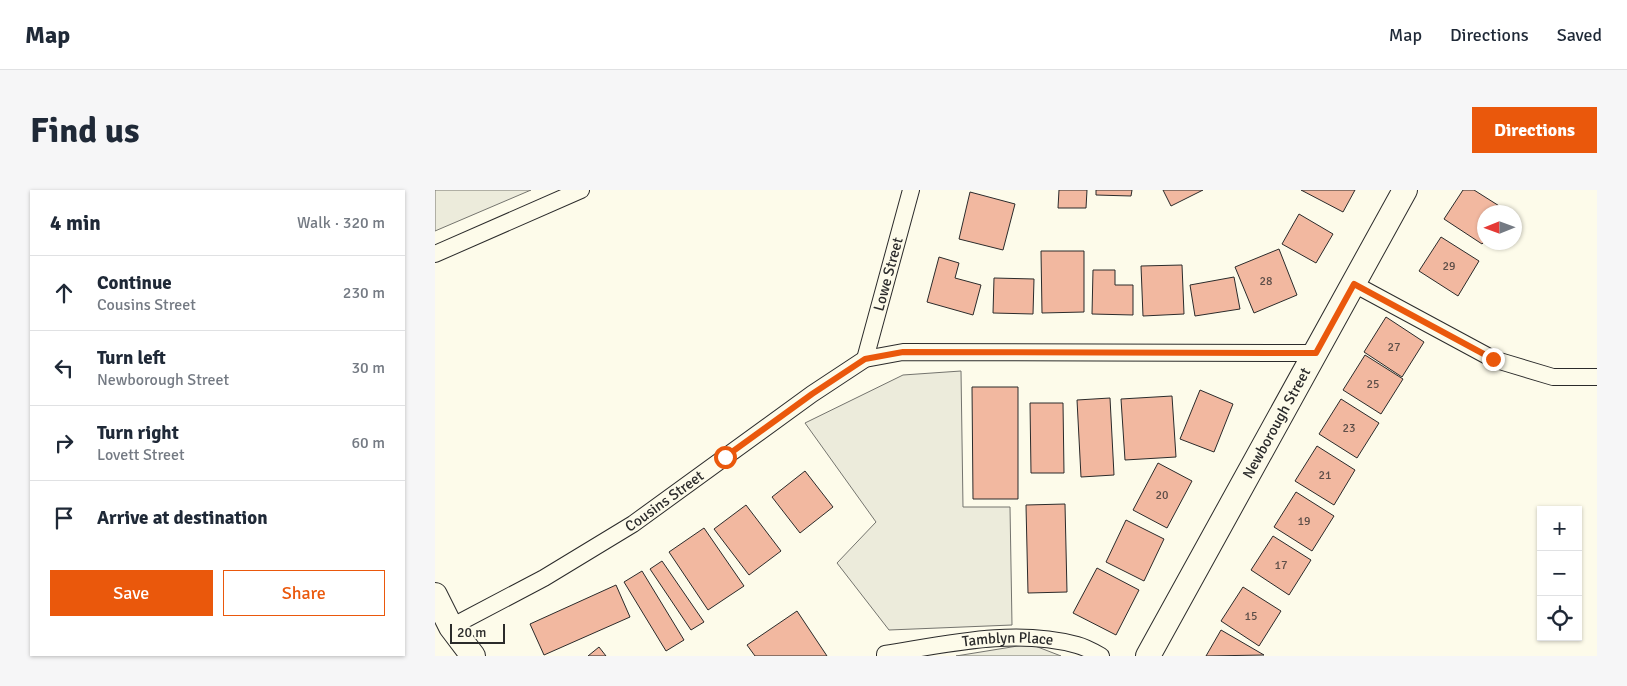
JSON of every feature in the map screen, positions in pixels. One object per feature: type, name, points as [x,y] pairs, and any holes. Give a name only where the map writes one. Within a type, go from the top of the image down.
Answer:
[{"type":"street","points":[[435,254],[581,190]]},
{"type":"street","name":"Lowe Street","points":[[865,359],[911,190]]},
{"type":"street","name":"Newborough Street","points":[[1148,656],[1405,190]]},
{"type":"street","points":[[1354,284],[1493,359],[1553,377],[1597,377]]},
{"type":"street","name":"Cousins Street","points":[[451,627],[544,578],[633,524],[812,394],[865,359],[903,352],[1316,353]]},
{"type":"street","points":[[435,595],[451,627],[473,656]]},
{"type":"street","name":"Tamblyn Place","points":[[885,656],[885,654],[968,640],[1029,637],[1078,645],[1101,656]]},
{"type":"shaded area","points":[[435,190],[531,190],[435,231]]},
{"type":"shaded area","points":[[961,371],[963,507],[1010,507],[1012,625],[889,630],[837,563],[876,522],[805,423],[903,375]]},
{"type":"shaded area","points":[[1030,644],[1061,656],[956,656]]},
{"type":"building","points":[[1059,190],[1087,190],[1086,208],[1058,208]]},
{"type":"building","points":[[1096,190],[1132,190],[1131,196],[1096,195]]},
{"type":"building","points":[[1163,190],[1203,190],[1171,206]]},
{"type":"building","points":[[1301,190],[1355,190],[1343,212]]},
{"type":"building","points":[[1463,190],[1474,190],[1498,205],[1477,205],[1477,241],[1444,219]]},
{"type":"building","points":[[970,192],[1015,204],[1003,250],[959,239]]},
{"type":"building","points":[[1299,214],[1333,234],[1316,263],[1282,244]]},
{"type":"building","points":[[1441,237],[1479,261],[1458,296],[1419,271]]},
{"type":"building","points":[[1279,249],[1297,295],[1254,313],[1235,267]]},
{"type":"building","points":[[1041,251],[1084,251],[1084,312],[1042,313]]},
{"type":"building","points":[[939,257],[959,263],[955,278],[981,285],[973,315],[927,302]]},
{"type":"building","points":[[1182,265],[1184,314],[1143,316],[1141,266]]},
{"type":"building","points":[[1093,270],[1115,270],[1115,285],[1133,285],[1133,315],[1092,314]]},
{"type":"building","points":[[1234,277],[1240,309],[1195,316],[1190,285]]},
{"type":"building","points":[[994,278],[1034,279],[1033,314],[993,313]]},
{"type":"building","points":[[1386,317],[1424,342],[1402,377],[1364,352]]},
{"type":"building","points":[[1365,355],[1403,379],[1381,414],[1343,390]]},
{"type":"building","points":[[972,387],[1018,387],[1018,499],[973,499]]},
{"type":"building","points":[[1200,390],[1233,404],[1214,452],[1180,439]]},
{"type":"building","points":[[1172,396],[1176,457],[1125,460],[1121,399]]},
{"type":"building","points":[[1110,398],[1114,475],[1081,477],[1077,400]]},
{"type":"building","points":[[1341,399],[1379,423],[1357,458],[1319,434]]},
{"type":"building","points":[[1030,403],[1063,403],[1064,473],[1031,473]]},
{"type":"building","points":[[1317,446],[1355,470],[1334,505],[1295,481]]},
{"type":"building","points":[[1158,463],[1192,481],[1167,528],[1133,510]]},
{"type":"building","points":[[805,471],[833,507],[800,533],[772,497]]},
{"type":"building","points":[[1296,492],[1334,516],[1312,551],[1274,527]]},
{"type":"building","points":[[1065,504],[1067,592],[1028,593],[1026,505]]},
{"type":"building","points":[[746,505],[781,551],[749,575],[714,529]]},
{"type":"building","points":[[1126,520],[1164,539],[1144,581],[1106,562]]},
{"type":"building","points":[[704,528],[744,586],[708,610],[669,552]]},
{"type":"building","points":[[1273,536],[1311,560],[1289,595],[1251,570]]},
{"type":"building","points":[[662,561],[704,622],[691,630],[650,569]]},
{"type":"building","points":[[1097,568],[1139,590],[1116,635],[1073,613]]},
{"type":"building","points":[[642,571],[684,640],[666,651],[624,582]]},
{"type":"building","points":[[616,585],[630,617],[544,655],[530,624]]},
{"type":"building","points":[[1243,587],[1281,611],[1259,646],[1221,621]]},
{"type":"building","points":[[797,611],[827,656],[755,656],[747,645]]},
{"type":"building","points":[[1221,630],[1264,655],[1206,656]]},
{"type":"building","points":[[599,647],[606,656],[588,656]]},
{"type":"route","points":[[725,457],[812,394],[865,359],[903,352],[1316,353],[1354,284],[1493,359]]}]
